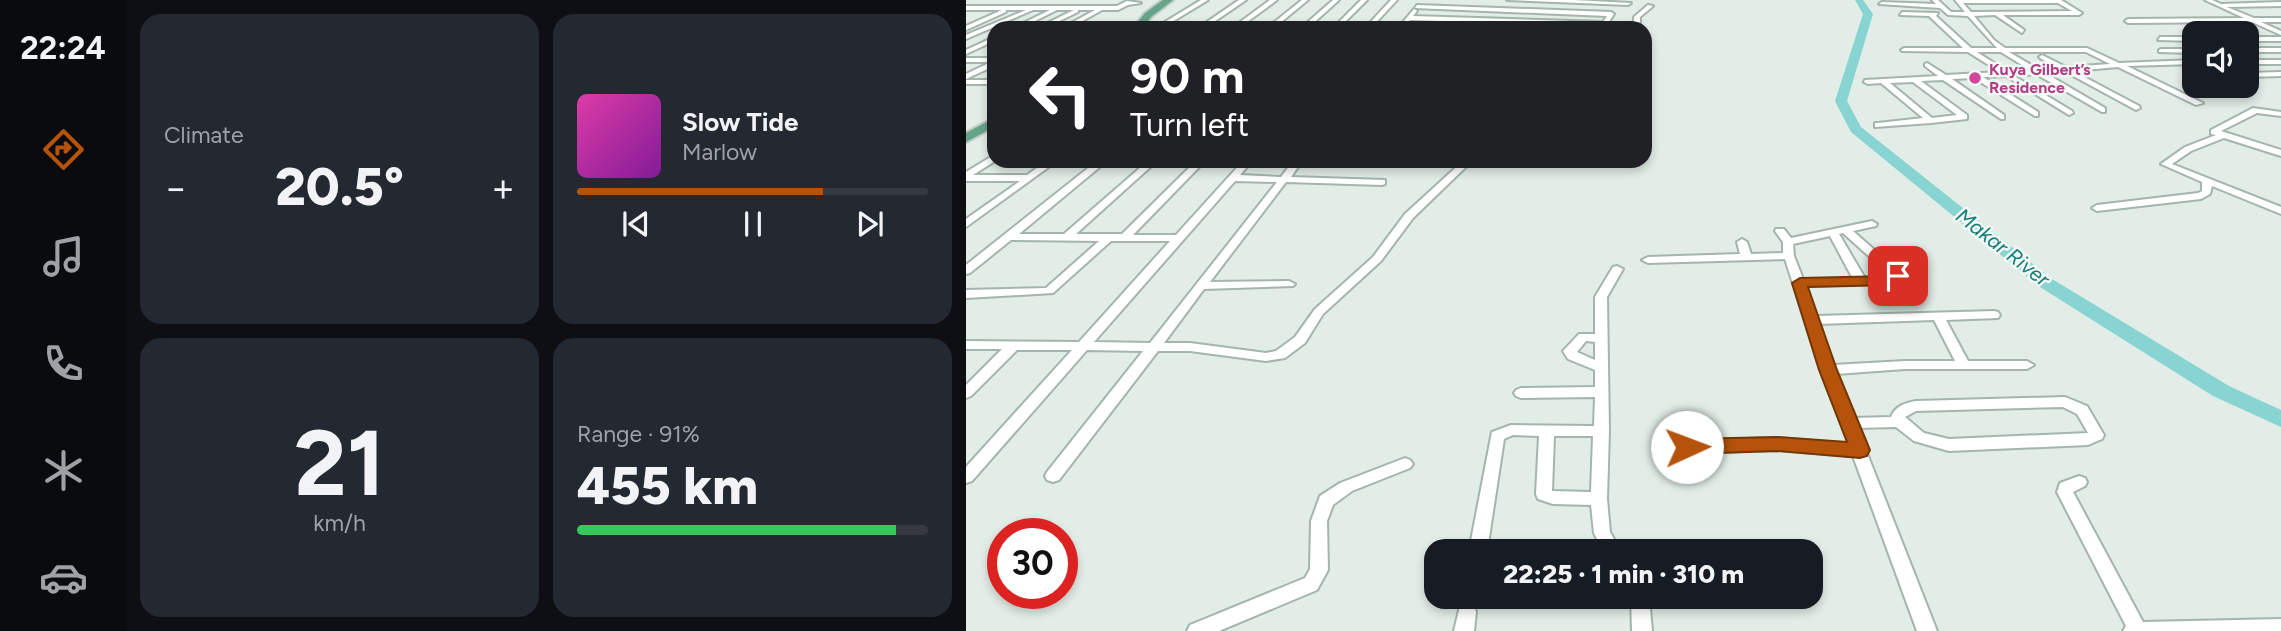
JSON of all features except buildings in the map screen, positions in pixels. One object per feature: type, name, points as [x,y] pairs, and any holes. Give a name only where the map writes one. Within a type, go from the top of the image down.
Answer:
[{"type":"main road","points":[[1144,21],[1152,11],[1169,0]]},
{"type":"main road","points":[[966,138],[973,130]]},
{"type":"street","points":[[966,8],[985,0]]},
{"type":"street","points":[[966,17],[1008,0]]},
{"type":"street","points":[[966,32],[1010,8],[1032,0]]},
{"type":"street","points":[[1006,21],[1054,0]]},
{"type":"street","points":[[1031,21],[1076,0]]},
{"type":"street","points":[[1054,21],[1099,0]]},
{"type":"street","points":[[1170,21],[1205,0]]},
{"type":"street","points":[[1212,21],[1243,0]]},
{"type":"street","points":[[1245,21],[1274,0]]},
{"type":"street","points":[[1279,21],[1305,0]]},
{"type":"street","points":[[1312,21],[1336,0]]},
{"type":"street","points":[[1343,21],[1364,0]]},
{"type":"street","points":[[1374,21],[1394,0]]},
{"type":"street","points":[[1407,21],[1423,0]]},
{"type":"street","points":[[1510,0],[1628,4]]},
{"type":"street","points":[[1918,0],[1969,12]]},
{"type":"street","points":[[1902,14],[2079,13],[2058,1],[1959,0]]},
{"type":"street","points":[[1959,0],[2001,49],[2102,110]]},
{"type":"street","points":[[2208,0],[2281,33]]},
{"type":"street","points":[[1569,21],[1573,1]]},
{"type":"street","points":[[1984,1],[2022,31]]},
{"type":"street","points":[[2034,1],[2054,14]]},
{"type":"street","points":[[966,8],[1118,8],[1127,3],[1139,3]]},
{"type":"street","points":[[1882,4],[1939,4],[1950,14]]},
{"type":"street","points":[[2219,5],[2281,4]]},
{"type":"street","points":[[1637,21],[1637,17],[1650,6]]},
{"type":"street","points":[[1079,21],[1106,7]]},
{"type":"street","points":[[1417,7],[1611,14],[1607,21]]},
{"type":"street","points":[[2174,15],[2281,12]]},
{"type":"street","points":[[1931,14],[1968,49],[2069,113]]},
{"type":"street","points":[[1409,18],[1504,21]]},
{"type":"street","points":[[2128,21],[2281,20]]},
{"type":"street","points":[[980,32],[987,29]]},
{"type":"street","points":[[2259,29],[2271,29]]},
{"type":"street","points":[[2157,30],[2176,39]]},
{"type":"street","points":[[966,32],[987,32]]},
{"type":"street","points":[[2259,37],[2281,33]]},
{"type":"street","points":[[2160,39],[2182,39]]},
{"type":"street","points":[[1925,41],[1937,50]]},
{"type":"street","points":[[966,52],[987,43]]},
{"type":"street","points":[[2061,49],[2095,67]]},
{"type":"street","points":[[1904,50],[2089,50],[2199,103]]},
{"type":"street","points":[[2259,50],[2281,50]]},
{"type":"street","points":[[2161,51],[2182,51]]},
{"type":"street","points":[[2042,57],[2137,108]]},
{"type":"street","points":[[966,62],[987,61]]},
{"type":"street","points":[[2177,62],[2182,65]]},
{"type":"street","points":[[1868,82],[2182,62]]},
{"type":"street","points":[[2259,62],[2280,62]]},
{"type":"street","points":[[1927,65],[2001,117]]},
{"type":"street","points":[[966,79],[987,66]]},
{"type":"street","points":[[2259,75],[2281,74]]},
{"type":"street","points":[[1976,76],[2035,114]]},
{"type":"street","points":[[966,79],[987,82]]},
{"type":"street","points":[[1878,125],[1964,117],[1915,80]]},
{"type":"street","points":[[966,88],[978,82]]},
{"type":"street","points":[[1884,82],[1931,121]]},
{"type":"street","points":[[2281,114],[2266,110],[2251,112],[2214,132],[2281,153]]},
{"type":"street","points":[[2223,135],[2188,149],[2165,163],[2281,211]]},
{"type":"street","points":[[966,177],[987,163]]},
{"type":"street","points":[[966,224],[1043,168]]},
{"type":"street","points":[[966,271],[1094,168]]},
{"type":"street","points":[[1067,237],[1145,168]]},
{"type":"street","points":[[1124,238],[1194,168]]},
{"type":"street","points":[[966,477],[1241,168]]},
{"type":"street","points":[[1053,476],[1293,168]]},
{"type":"street","points":[[966,345],[1205,348],[1265,357],[1288,350],[1300,340],[1324,307],[1385,250],[1409,216],[1460,168]]},
{"type":"street","points":[[966,177],[1030,178]]},
{"type":"street","points":[[1232,178],[1382,182]]},
{"type":"street","points":[[2097,208],[2201,196],[2207,192],[2207,181]]},
{"type":"street","points":[[1788,242],[1872,224]]},
{"type":"street","points":[[1780,231],[1788,242],[1789,256],[1828,370],[1927,631]]},
{"type":"street","points":[[1839,232],[1861,282]]},
{"type":"street","points":[[1800,283],[1894,280],[1898,276],[1839,232]]},
{"type":"street","points":[[1009,237],[1178,238]]},
{"type":"street","points":[[966,294],[1039,294],[1049,291],[1108,238]]},
{"type":"street","points":[[1742,242],[1746,257]]},
{"type":"street","points":[[1648,260],[1789,256]]},
{"type":"street","points":[[1605,539],[1602,533],[1599,499],[1602,292],[1617,269]]},
{"type":"street","points":[[1200,286],[1289,284]]},
{"type":"street","points":[[1812,320],[1994,315]]},
{"type":"street","points":[[1938,317],[1964,366]]},
{"type":"street","points":[[1601,367],[1573,356],[1570,351],[1583,337],[1602,338]]},
{"type":"street","points":[[966,393],[1014,345]]},
{"type":"street","points":[[1828,370],[1905,365],[2026,365]]},
{"type":"street","points":[[1521,393],[1602,391]]},
{"type":"street","points":[[1850,423],[1899,422],[1919,437],[1949,445],[2088,440],[2097,435],[2082,410],[2065,402],[1916,406],[1902,411],[1898,416],[1899,422]]},
{"type":"street","points":[[1480,539],[1497,436],[1511,430],[1602,431]]},
{"type":"street","points":[[1547,430],[1544,494],[1552,498],[1599,499]]},
{"type":"street","points":[[1687,447],[1777,444],[1860,450]]},
{"type":"street","points":[[1197,631],[1311,584],[1319,570],[1319,521],[1325,501],[1346,487],[1405,464]]},
{"type":"street","points":[[2079,482],[2066,487],[2065,492],[2138,631]]},
{"type":"street","points":[[1641,609],[1642,631]]},
{"type":"street","points":[[1464,631],[1467,611]]},
{"type":"street","points":[[2132,631],[2281,628]]},
{"type":"waterway","name":"Makar River","points":[[1859,0],[1868,14],[1841,101],[1856,129],[2046,283],[2221,391],[2281,419]]},
{"type":"place","name":"Kuya Gilbert’s Residence","points":[[1975,78]]},
{"type":"route","points":[[1687,447],[1801,444],[1860,450],[1828,370],[1800,283],[1894,280],[1898,276]]}]
